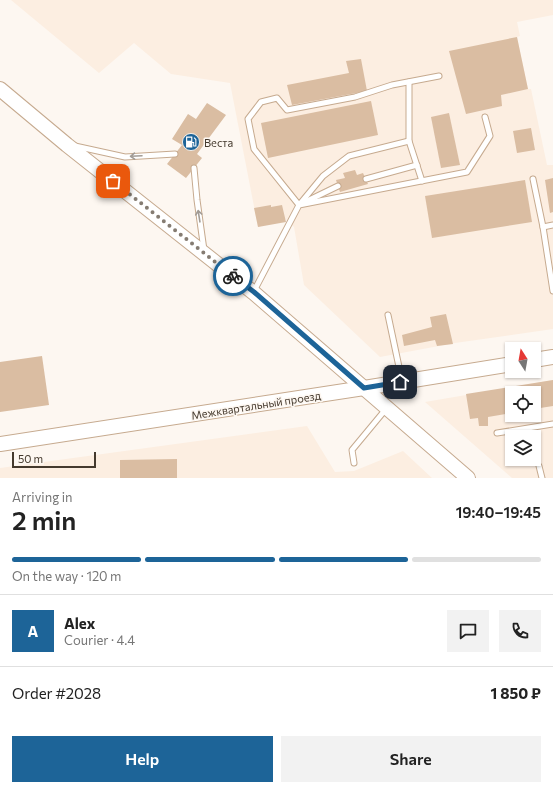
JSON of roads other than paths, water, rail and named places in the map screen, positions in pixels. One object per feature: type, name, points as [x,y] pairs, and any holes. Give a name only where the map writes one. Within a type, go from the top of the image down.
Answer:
[{"type":"main road","points":[[0,89],[67,145],[254,292],[468,478]]},
{"type":"main road","points":[[541,359],[553,357]]},
{"type":"main road","name":"Межквартальный проезд","points":[[0,444],[505,365]]},
{"type":"lane","points":[[298,205],[254,149],[248,119],[261,102],[277,98],[287,110],[355,97],[392,85],[439,76]]},
{"type":"lane","points":[[409,82],[409,141],[422,181]]},
{"type":"lane","points":[[298,205],[467,172],[490,136],[485,117]]},
{"type":"lane","points":[[254,292],[298,205],[323,176],[349,156],[409,141]]},
{"type":"lane","points":[[67,145],[124,157],[175,154]]},
{"type":"lane","points":[[366,179],[417,165]]},
{"type":"lane","points":[[194,168],[205,255]]},
{"type":"lane","points":[[533,179],[543,227],[553,292]]},
{"type":"lane","points":[[298,205],[338,186]]},
{"type":"lane","points":[[543,227],[553,225]]},
{"type":"lane","points":[[388,316],[402,382]]},
{"type":"lane","points":[[354,463],[352,450],[387,408]]},
{"type":"lane","points":[[497,433],[553,424]]},
{"type":"lane","points":[[539,466],[542,478]]},
{"type":"place","name":"Веста","points":[[191,142]]}]
